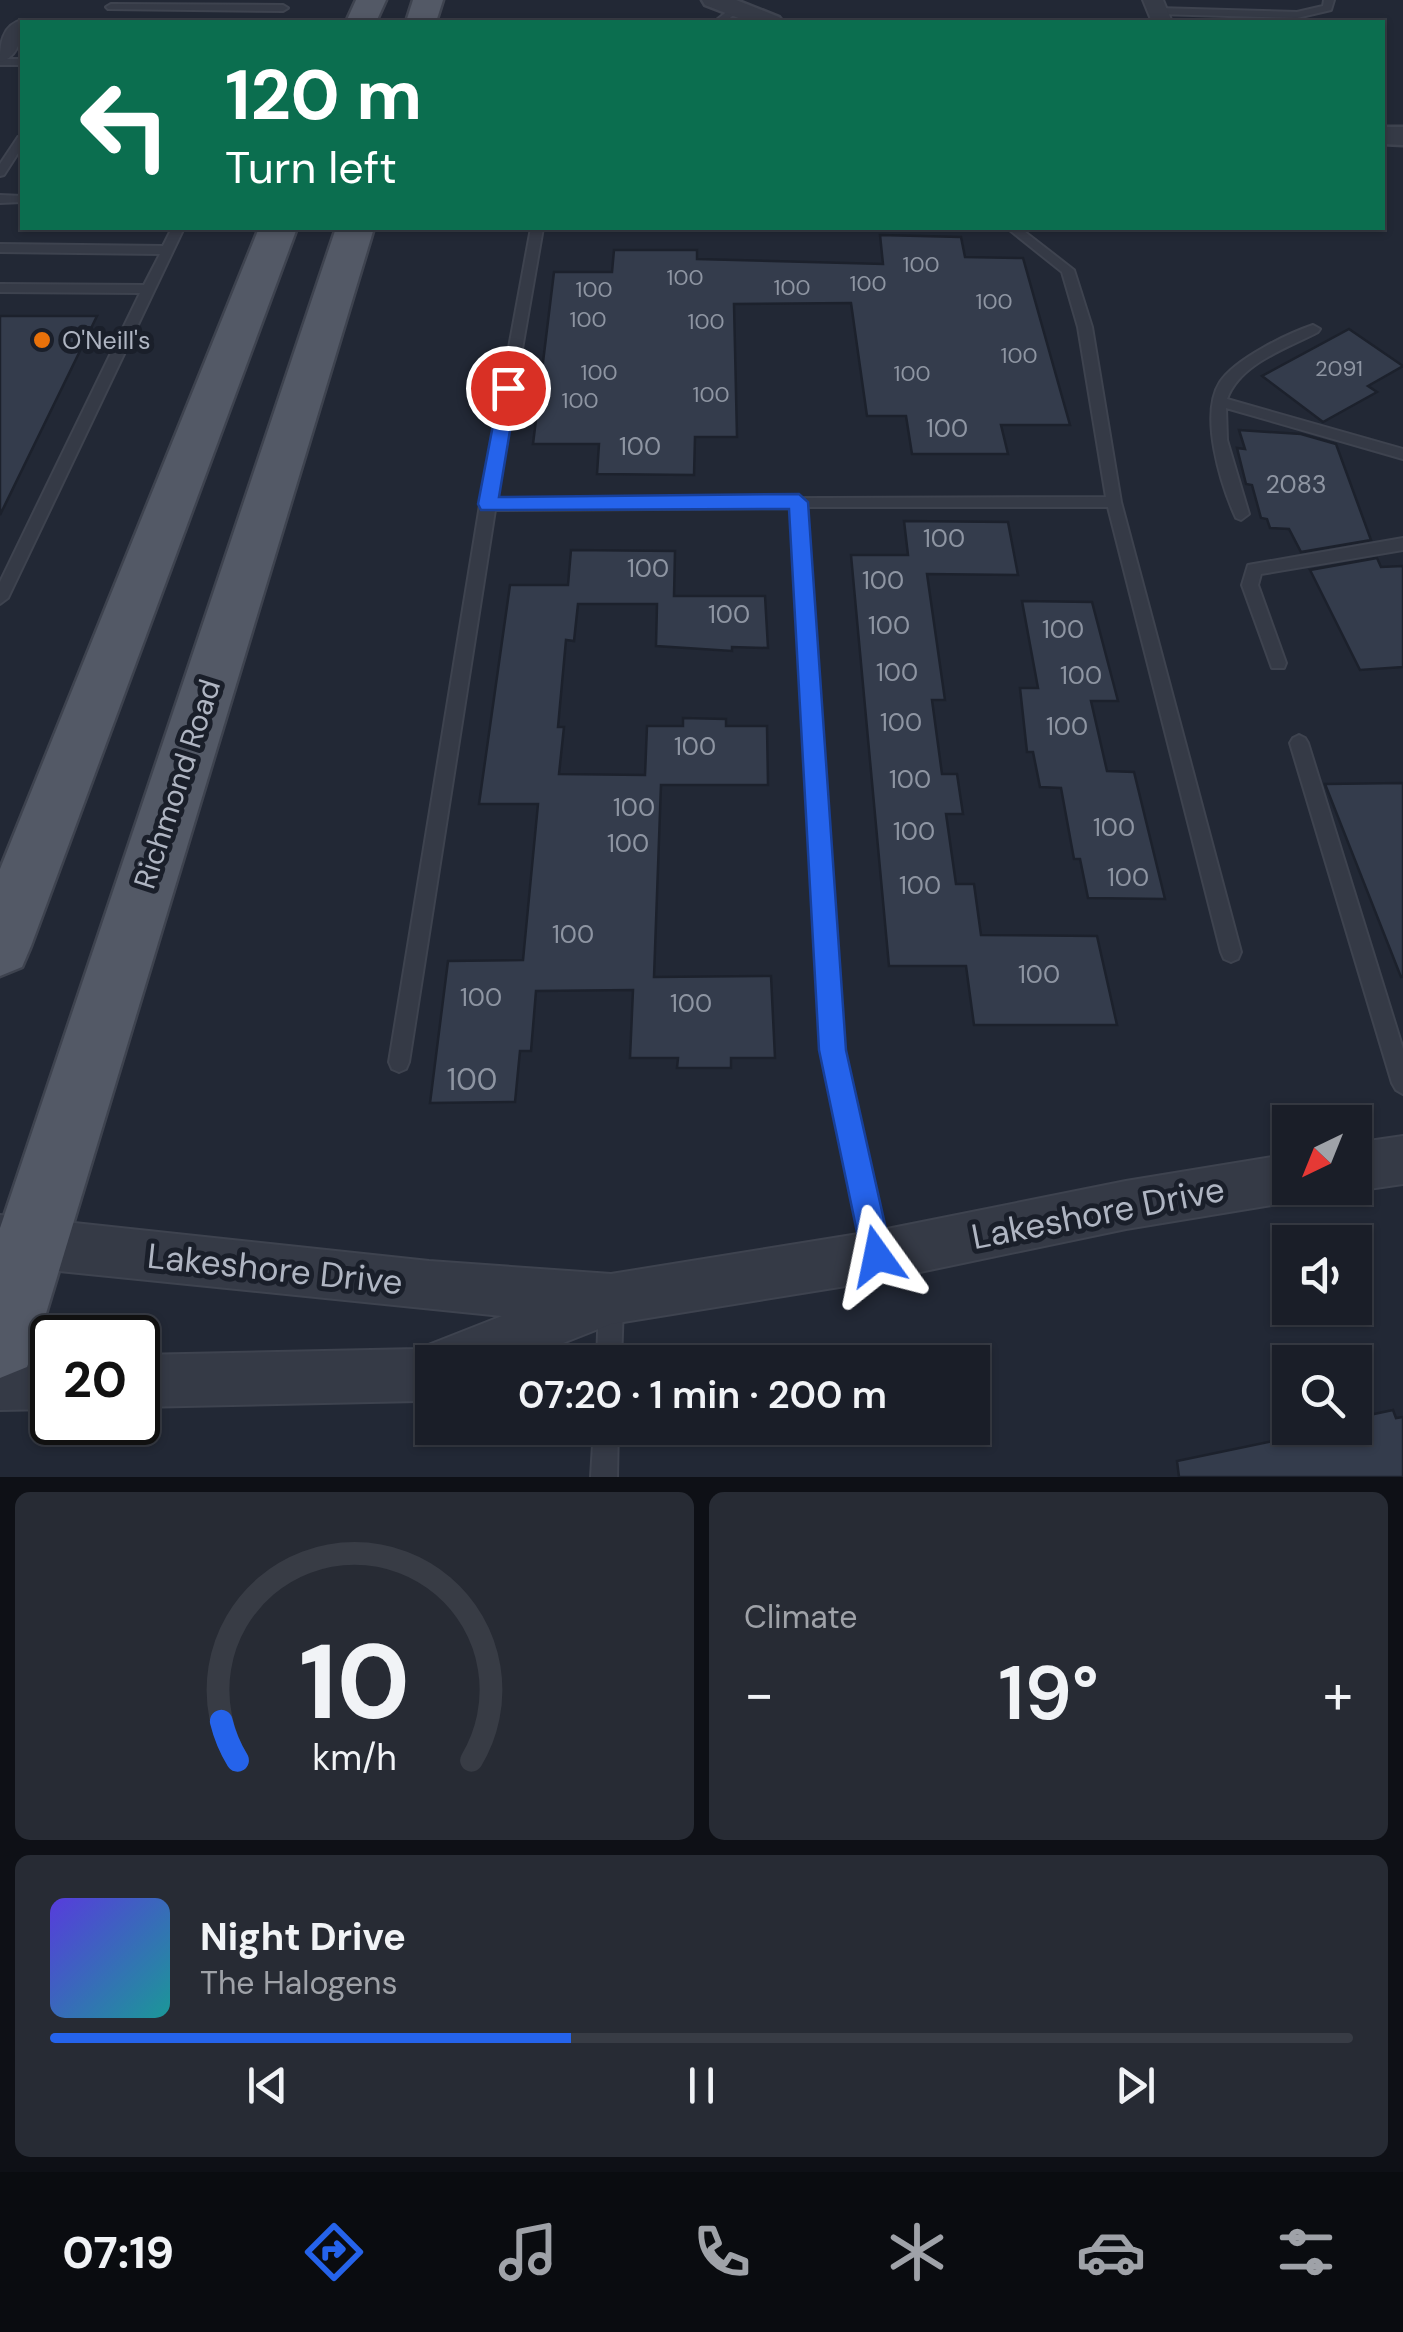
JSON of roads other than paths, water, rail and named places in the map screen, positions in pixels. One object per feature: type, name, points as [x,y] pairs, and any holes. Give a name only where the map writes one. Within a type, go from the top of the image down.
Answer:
[{"type":"main road","points":[[0,946],[277,230]]},
{"type":"main road","name":"Richmond Road","points":[[0,1340],[15,1241],[354,230]]},
{"type":"street","points":[[724,10],[762,20]]},
{"type":"street","points":[[0,58],[20,30]]},
{"type":"street","points":[[1372,1165],[1403,1160]]},
{"type":"street","name":"Lakeshore Drive","points":[[493,1345],[611,1299],[877,1256],[1126,1205],[1272,1181]]},
{"type":"street","name":"Lakeshore Drive","points":[[15,1241],[429,1286],[611,1299]]},
{"type":"street","points":[[160,1381],[415,1375]]},
{"type":"street","points":[[0,1384],[30,1383]]},
{"type":"lane","points":[[1158,11],[1297,15],[1318,13],[1328,8],[1329,0]]},
{"type":"lane","points":[[114,4],[285,4]]},
{"type":"lane","points":[[0,173],[20,142]]},
{"type":"lane","points":[[0,598],[177,230]]},
{"type":"lane","points":[[399,1062],[488,504],[537,230]]},
{"type":"lane","points":[[1016,230],[1068,270],[1085,327],[1114,502],[1231,952]]},
{"type":"lane","points":[[0,248],[167,250]]},
{"type":"lane","points":[[0,288],[148,289]]},
{"type":"lane","points":[[1241,514],[1220,441],[1220,402],[1233,374],[1313,329]]},
{"type":"lane","points":[[1220,402],[1403,454]]},
{"type":"lane","points":[[799,502],[832,1050],[877,1256]]},
{"type":"lane","points":[[488,504],[1114,502]]},
{"type":"lane","points":[[1278,663],[1250,586],[1254,570],[1403,544]]},
{"type":"lane","points":[[1299,743],[1403,1083]]},
{"type":"lane","points":[[610,1345],[611,1299]]},
{"type":"lane","points":[[604,1477],[605,1445]]},
{"type":"place","name":"O'Neill's","points":[[42,340]]}]
